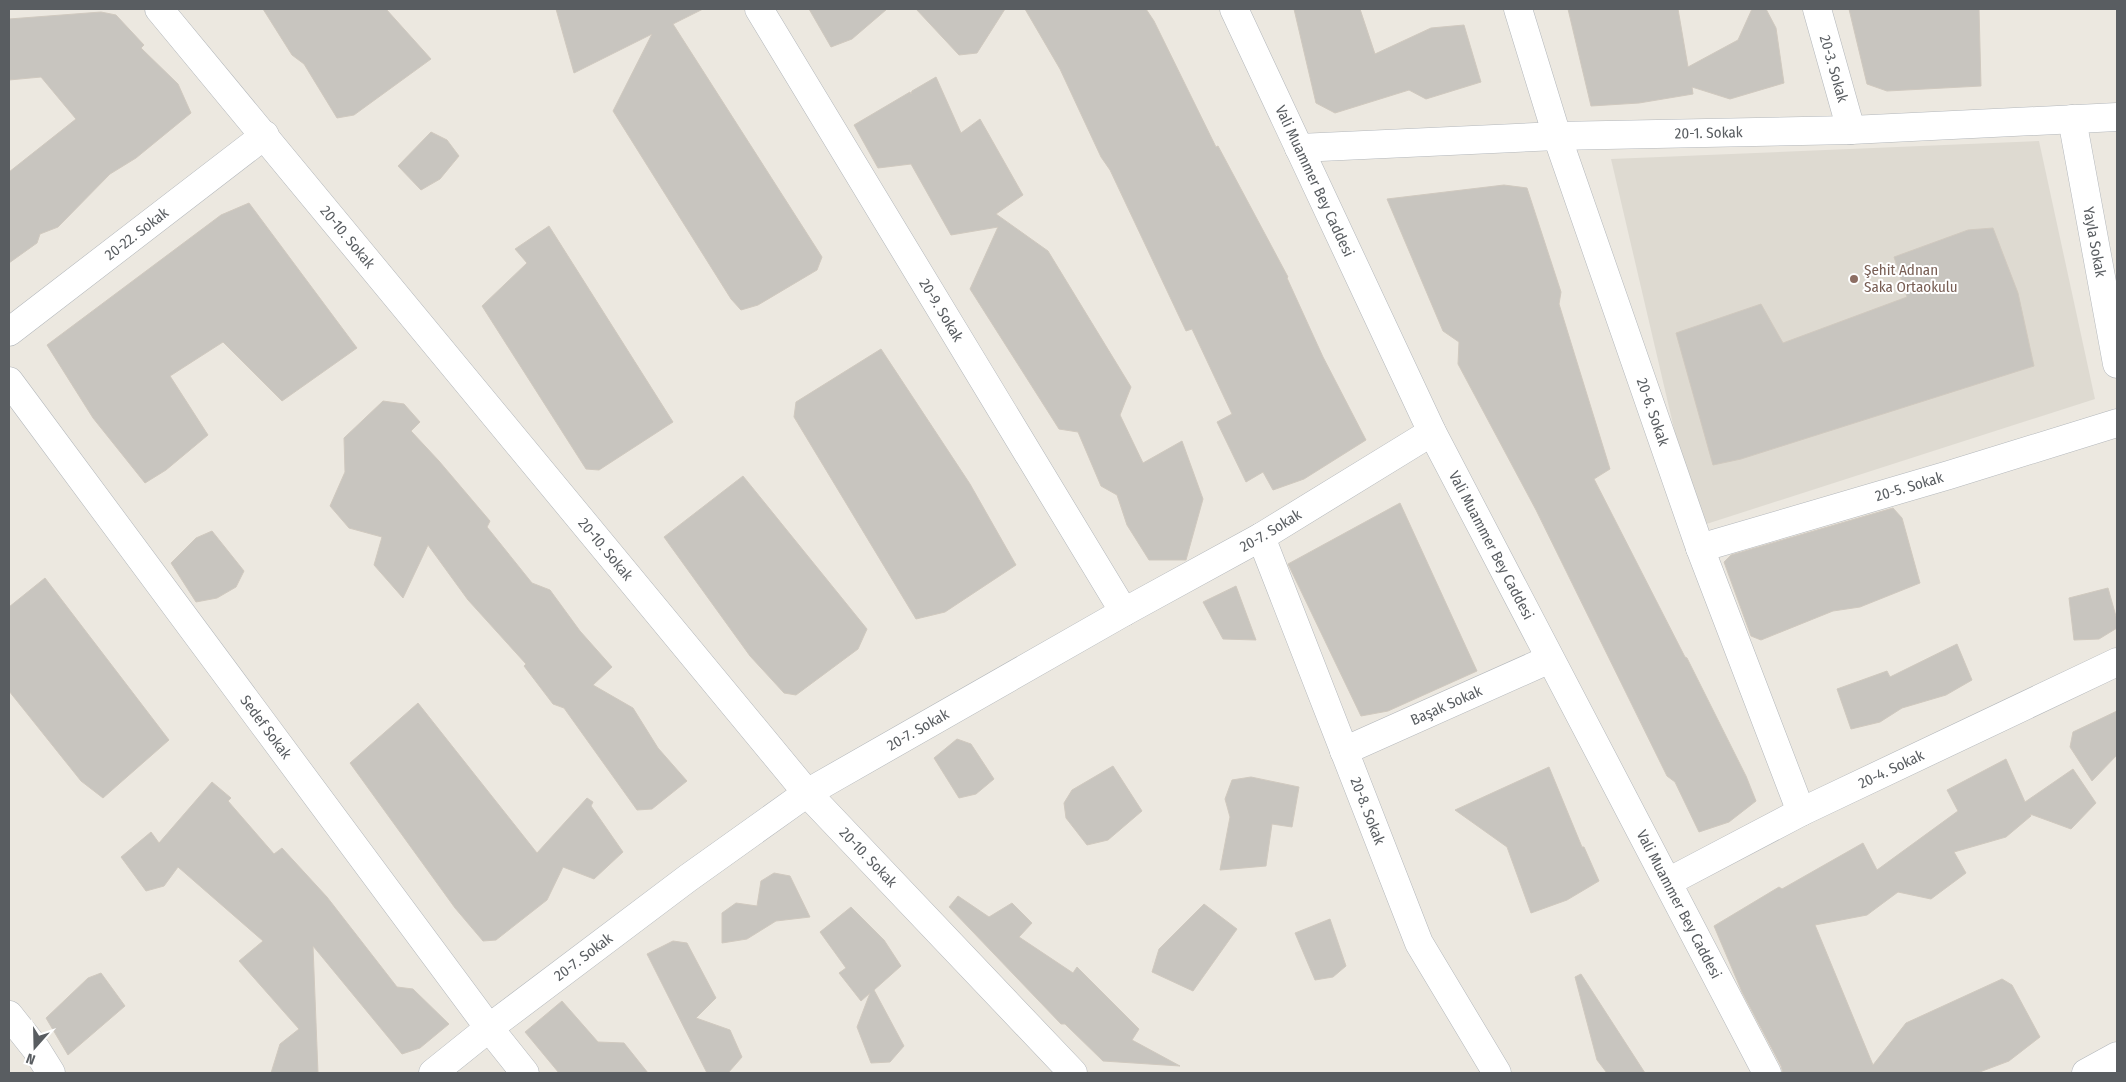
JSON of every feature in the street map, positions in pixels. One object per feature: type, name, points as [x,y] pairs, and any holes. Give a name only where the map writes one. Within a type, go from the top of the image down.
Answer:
[{"type":"street","name":"20-10. Sokak","points":[[159,9],[807,793],[1074,1073]]},
{"type":"street","name":"20-9. Sokak","points":[[759,9],[1124,612]]},
{"type":"street","name":"Vali Muammer Bey Caddesi","points":[[1234,9],[1432,432],[1766,1073]]},
{"type":"street","name":"20-6. Sokak","points":[[1518,9],[1557,136],[1700,548],[1801,812]]},
{"type":"street","name":"20-3. Sokak","points":[[1817,9],[1852,130]]},
{"type":"street","name":"20-1. Sokak","points":[[1299,148],[1557,136],[1852,130],[2117,117]]},
{"type":"street","name":"Yayla Sokak","points":[[2072,119],[2117,364]]},
{"type":"street","name":"20-22. Sokak","points":[[9,332],[264,135]]},
{"type":"street","name":"Sedef Sokak","points":[[9,381],[489,1028],[525,1073]]},
{"type":"street","name":"20-5. Sokak","points":[[1700,548],[1939,478],[2117,423]]},
{"type":"street","name":"20-7. Sokak","points":[[434,1073],[489,1028],[688,878],[807,793],[1124,612],[1261,537],[1432,432]]},
{"type":"street","name":"20-8. Sokak","points":[[1261,537],[1419,943],[1497,1073]]},
{"type":"street","name":"Başak Sokak","points":[[1344,751],[1550,659]]},
{"type":"street","name":"20-4. Sokak","points":[[1668,882],[1801,812],[2117,662]]},
{"type":"street","points":[[9,1014],[36,1049],[51,1073]]},
{"type":"street","points":[[2086,1073],[2117,1056]]},
{"type":"shaded area","name":"Şehit Adnan Saka Ortaokulu","points":[[2039,141],[2095,399],[1697,527],[1611,159]]},
{"type":"building","points":[[263,9],[386,9],[431,59],[354,115],[337,118],[304,64],[292,55]]},
{"type":"building","points":[[556,9],[703,9],[673,24],[822,257],[817,270],[758,305],[741,310],[731,299],[613,111],[652,34],[574,73]]},
{"type":"building","points":[[809,9],[887,9],[852,39],[831,47]]},
{"type":"building","points":[[916,9],[1005,9],[977,53],[959,55]]},
{"type":"building","points":[[1025,9],[1146,9],[1154,21],[1216,147],[1218,146],[1288,277],[1323,357],[1366,440],[1304,479],[1273,490],[1263,472],[1246,482],[1217,422],[1232,414],[1192,329],[1186,331],[1060,69]]},
{"type":"building","points":[[1294,9],[1360,9],[1375,54],[1431,28],[1464,25],[1481,82],[1426,99],[1409,90],[1335,113],[1316,103]]},
{"type":"building","points":[[1568,9],[1678,9],[1688,67],[1738,40],[1752,9],[1766,9],[1776,28],[1784,83],[1730,99],[1692,87],[1693,94],[1639,103],[1591,106]]},
{"type":"building","points":[[1849,9],[1979,9],[1981,86],[1887,91],[1867,84]]},
{"type":"building","points":[[101,12],[116,15],[144,45],[141,48],[178,84],[191,113],[136,158],[110,174],[58,227],[40,234],[37,243],[9,263],[9,172],[76,119],[41,77],[9,80],[9,19]]},
{"type":"building","points":[[936,77],[961,133],[980,119],[1023,195],[996,214],[1048,251],[1131,387],[1120,415],[1143,463],[1182,441],[1203,499],[1186,560],[1149,560],[1127,525],[1117,495],[1101,486],[1078,432],[1059,429],[970,289],[998,227],[951,235],[911,164],[878,168],[854,125],[910,92],[911,94],[912,91]]},
{"type":"building","points":[[431,132],[447,140],[459,156],[440,179],[421,190],[398,166]]},
{"type":"building","points":[[1504,185],[1527,188],[1561,292],[1559,304],[1610,469],[1594,479],[1687,658],[1746,776],[1756,801],[1729,822],[1699,832],[1675,782],[1667,776],[1536,510],[1458,364],[1459,342],[1443,331],[1387,199]]},
{"type":"building","points":[[249,203],[357,348],[282,401],[223,342],[170,376],[208,435],[166,470],[145,483],[93,418],[47,345],[221,215]]},
{"type":"building","points":[[549,226],[673,422],[599,470],[586,469],[482,306],[527,263],[515,249]]},
{"type":"building","points":[[1993,228],[2018,293],[2034,366],[1741,459],[1713,465],[1676,333],[1761,304],[1783,343],[1907,297],[1894,257],[1968,230]]},
{"type":"building","points":[[881,349],[970,484],[1016,565],[945,612],[916,619],[794,417],[796,402]]},
{"type":"building","points":[[383,401],[404,404],[420,422],[411,431],[490,521],[487,527],[532,583],[550,590],[580,631],[612,667],[593,685],[633,708],[658,748],[687,781],[652,809],[637,810],[564,708],[553,704],[524,666],[526,664],[468,600],[428,545],[403,598],[374,565],[382,537],[349,528],[330,506],[345,472],[344,438]]},
{"type":"building","points":[[743,476],[867,629],[858,649],[796,695],[784,693],[750,656],[664,537]]},
{"type":"building","points":[[1400,503],[1477,671],[1388,711],[1361,716],[1288,564]]},
{"type":"building","points":[[1893,508],[1902,518],[1920,583],[1860,607],[1833,611],[1761,640],[1751,636],[1724,562],[1731,555]]},
{"type":"building","points":[[212,531],[244,571],[236,587],[217,598],[196,602],[171,563],[196,538]]},
{"type":"building","points":[[45,578],[169,740],[103,798],[81,781],[9,691],[9,607]]},
{"type":"building","points":[[1236,586],[1256,640],[1223,639],[1203,602]]},
{"type":"building","points":[[2108,588],[2117,620],[2117,628],[2099,639],[2074,640],[2069,598]]},
{"type":"building","points":[[1957,644],[1972,680],[1946,695],[1902,708],[1880,722],[1851,729],[1837,689],[1887,671],[1890,677]]},
{"type":"building","points":[[418,703],[537,853],[587,798],[593,802],[591,806],[623,852],[594,879],[563,867],[547,900],[496,940],[483,941],[455,908],[350,763]]},
{"type":"building","points":[[2117,711],[2117,755],[2092,781],[2070,747],[2073,732]]},
{"type":"building","points":[[957,739],[971,744],[994,779],[976,794],[959,798],[934,758]]},
{"type":"building","points":[[2006,759],[2025,802],[2073,769],[2096,803],[2071,829],[2030,814],[2031,816],[2006,837],[1954,852],[1966,873],[1931,899],[1898,892],[1867,915],[1815,925],[1873,1065],[1906,1023],[2002,979],[2012,985],[2040,1037],[2009,1061],[1977,1073],[1783,1073],[1742,992],[1714,926],[1779,887],[1782,889],[1863,843],[1877,870],[1958,811],[1947,790]]},
{"type":"building","points":[[1113,766],[1142,811],[1108,840],[1087,845],[1066,818],[1064,803],[1072,790]]},
{"type":"building","points":[[1549,767],[1582,847],[1584,847],[1599,881],[1567,900],[1531,913],[1507,847],[1455,810]]},
{"type":"building","points":[[1251,777],[1299,787],[1292,827],[1272,824],[1266,866],[1220,870],[1230,817],[1225,799],[1232,780]]},
{"type":"building","points":[[212,782],[231,798],[228,801],[274,854],[282,848],[327,897],[397,987],[413,989],[449,1024],[420,1048],[402,1054],[313,946],[318,1073],[271,1073],[280,1044],[299,1029],[239,961],[263,941],[178,867],[164,886],[146,891],[121,857],[151,832],[159,843]]},
{"type":"building","points":[[774,873],[790,876],[810,917],[776,921],[747,939],[722,943],[722,913],[736,903],[757,906],[761,881]]},
{"type":"building","points":[[958,896],[989,917],[1012,903],[1032,923],[1019,937],[1073,973],[1077,967],[1139,1029],[1132,1040],[1180,1066],[1103,1061],[1065,1024],[1061,1024],[949,907]]},
{"type":"building","points":[[1204,904],[1237,929],[1193,991],[1152,972],[1159,949]]},
{"type":"building","points":[[851,907],[884,940],[901,966],[874,990],[904,1046],[890,1062],[871,1063],[857,1027],[870,993],[861,1001],[839,973],[846,968],[820,932]]},
{"type":"building","points":[[1330,919],[1346,966],[1333,977],[1315,980],[1295,933]]},
{"type":"building","points":[[673,941],[687,943],[716,998],[696,1018],[730,1030],[742,1057],[728,1073],[707,1073],[647,954]]},
{"type":"building","points":[[101,973],[125,1006],[68,1055],[46,1018],[88,978]]},
{"type":"building","points":[[1581,974],[1645,1073],[1607,1073],[1597,1060],[1575,977]]},
{"type":"building","points":[[562,1001],[598,1042],[624,1043],[648,1073],[559,1073],[525,1032]]},
{"type":"place","name":"Şehit Adnan Saka Ortaokulu","points":[[1854,279]]}]
